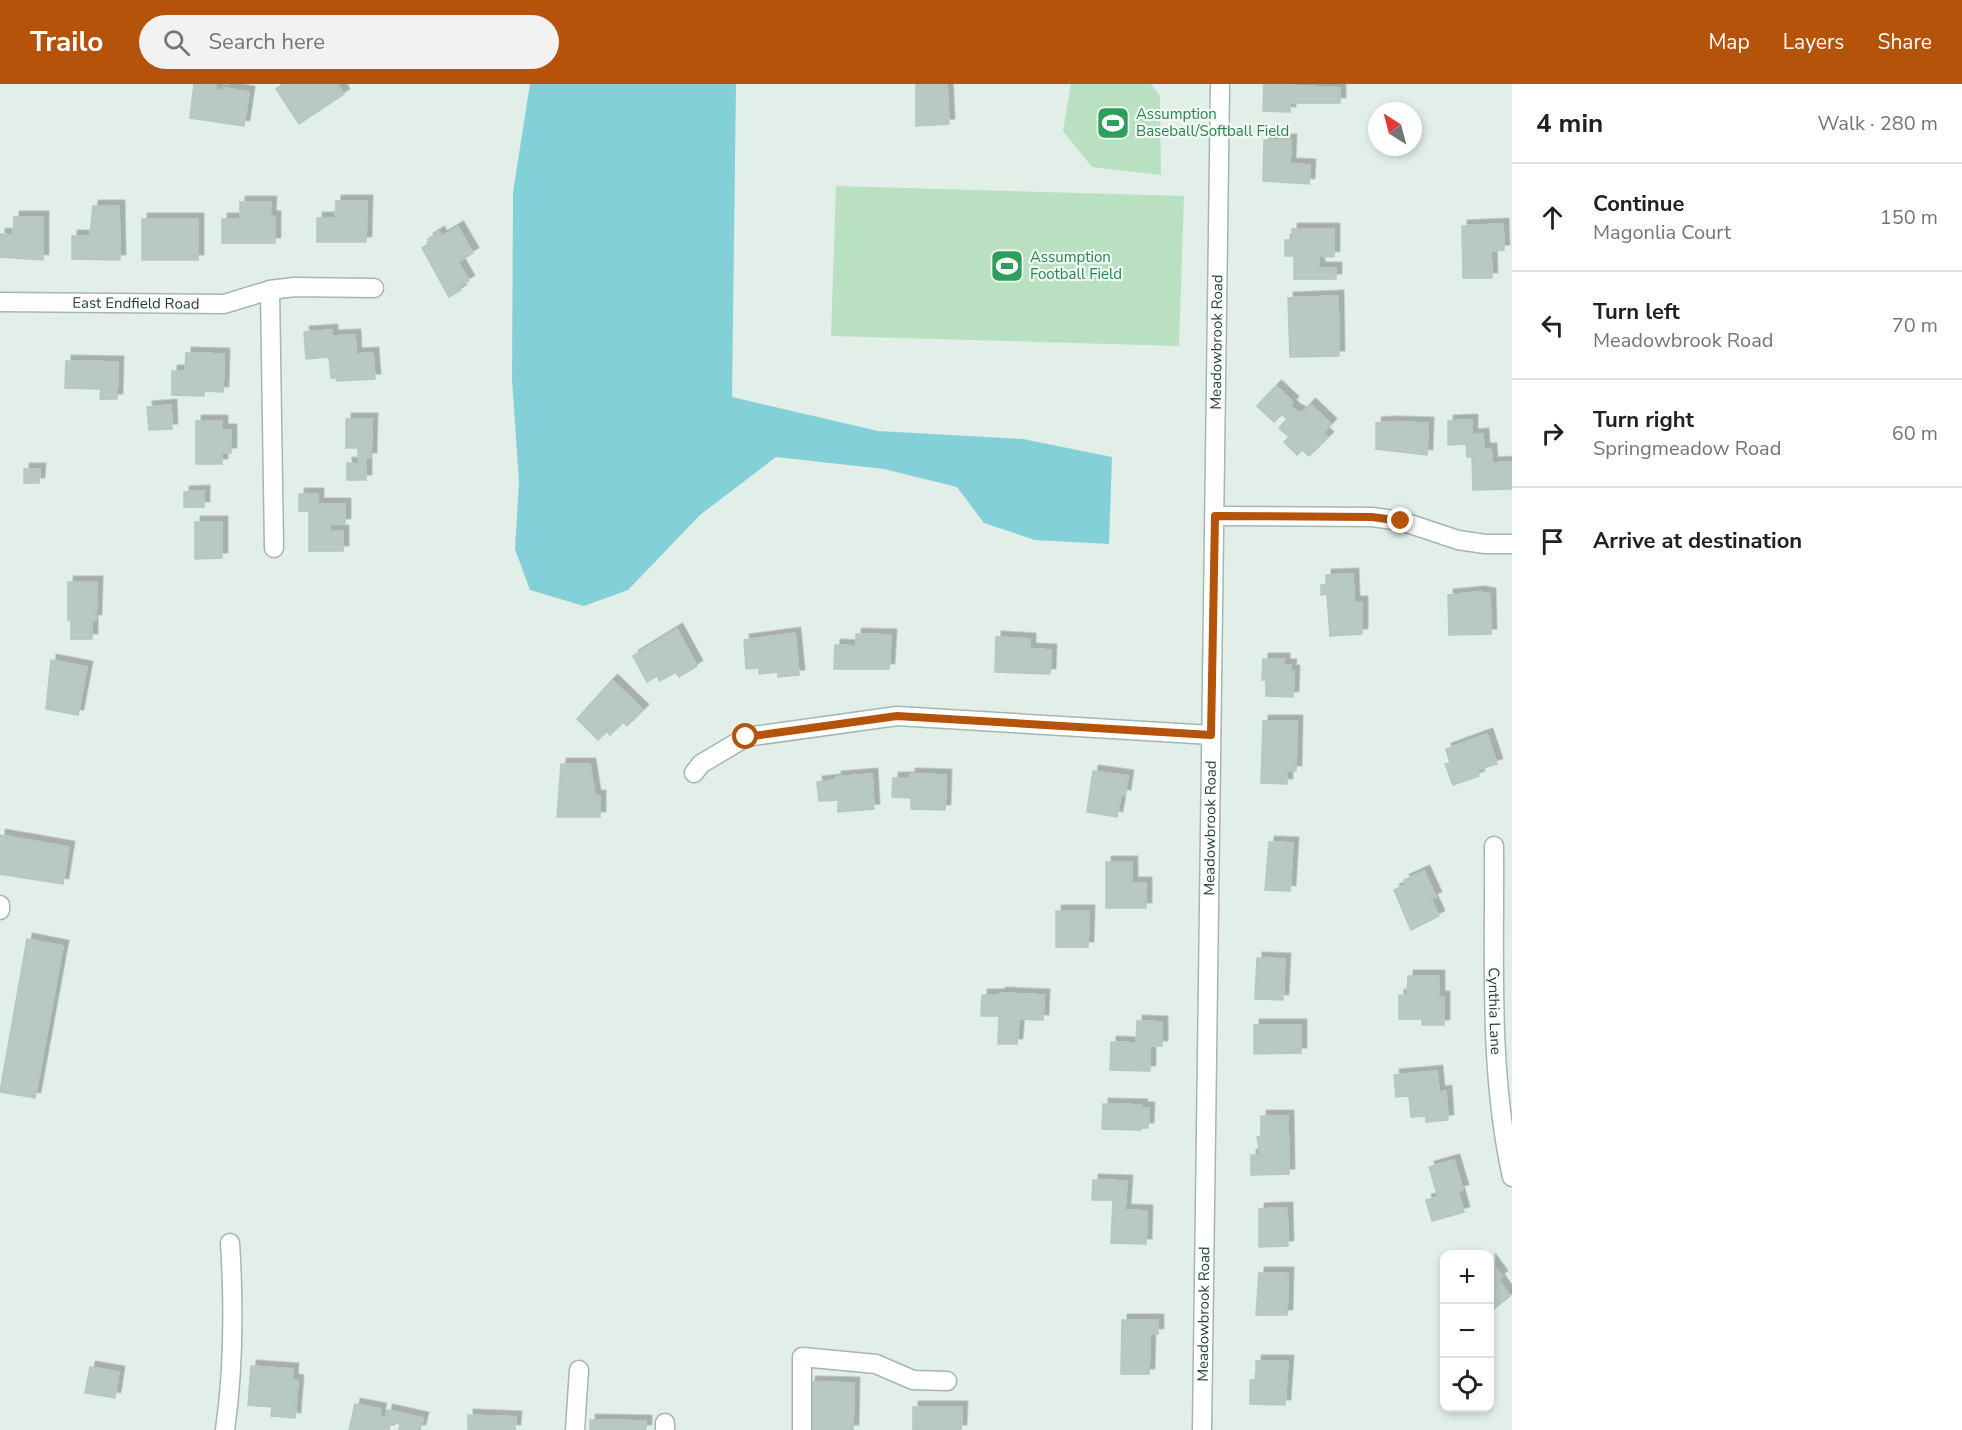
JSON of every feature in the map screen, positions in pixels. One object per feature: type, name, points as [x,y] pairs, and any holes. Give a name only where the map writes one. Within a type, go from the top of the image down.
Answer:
[{"type":"street","name":"Meadowbrook Road","points":[[1202,1430],[1220,84]]},
{"type":"street","name":"East Endfield Road","points":[[0,302],[225,304],[270,290],[294,287],[374,288]]},
{"type":"street","points":[[270,290],[274,548]]},
{"type":"street","points":[[1215,516],[1372,517],[1401,521],[1458,540],[1485,544],[1512,544]]},
{"type":"street","points":[[694,773],[701,764],[746,737],[897,716],[1211,735]]},
{"type":"street","name":"Cynthia Lane","points":[[1494,846],[1496,1056],[1500,1104],[1512,1177]]},
{"type":"street","points":[[0,904],[0,910]]},
{"type":"street","points":[[225,1430],[232,1380],[234,1337],[230,1243]]},
{"type":"street","points":[[802,1430],[802,1357],[876,1364],[913,1380],[947,1381]]},
{"type":"street","points":[[575,1430],[579,1370]]},
{"type":"green space","name":"Assumption Baseball/Softball Field","points":[[1071,84],[1151,84],[1160,96],[1161,175],[1092,167],[1063,131]]},
{"type":"green space","name":"Assumption Football Field","points":[[836,186],[1184,196],[1179,346],[831,336]]},
{"type":"water","points":[[530,84],[736,84],[732,397],[878,431],[1023,439],[1112,457],[1109,544],[1035,540],[984,523],[957,487],[884,469],[776,457],[700,515],[628,590],[584,606],[530,590],[515,549],[519,482],[512,379],[513,192]]},
{"type":"building","points":[[194,84],[216,85],[215,90],[224,91],[224,88],[249,92],[244,126],[190,118]]},
{"type":"building","points":[[283,84],[337,84],[344,94],[299,124],[276,89]]},
{"type":"building","points":[[916,84],[947,84],[949,124],[916,126]]},
{"type":"building","points":[[1264,84],[1340,88],[1340,103],[1290,103],[1290,112],[1263,111]]},
{"type":"building","points":[[1264,140],[1291,140],[1290,164],[1310,165],[1309,184],[1263,181]]},
{"type":"building","points":[[336,201],[367,201],[366,242],[317,242],[317,218],[335,218]]},
{"type":"building","points":[[240,202],[271,202],[270,216],[275,217],[275,243],[222,243],[222,219],[240,219]]},
{"type":"building","points":[[93,206],[119,206],[120,260],[72,259],[72,236],[90,236]]},
{"type":"building","points":[[14,217],[43,217],[43,260],[0,257],[0,234],[13,235]]},
{"type":"building","points":[[142,219],[198,219],[198,260],[142,260]]},
{"type":"building","points":[[1503,224],[1504,250],[1491,251],[1492,278],[1463,278],[1462,226]]},
{"type":"building","points":[[458,227],[473,253],[458,262],[469,281],[459,286],[461,290],[449,297],[422,248],[430,243],[428,239],[439,232],[441,237]]},
{"type":"building","points":[[1292,229],[1334,229],[1334,257],[1319,256],[1319,268],[1336,268],[1336,279],[1294,279],[1294,256],[1285,256],[1285,240],[1292,240]]},
{"type":"building","points":[[1338,296],[1339,356],[1290,357],[1288,298]]},
{"type":"building","points":[[332,330],[332,336],[355,335],[356,354],[373,353],[375,379],[337,381],[337,378],[331,378],[329,357],[306,359],[304,332]]},
{"type":"building","points":[[186,353],[224,354],[223,392],[204,391],[204,396],[172,395],[172,371],[185,371]]},
{"type":"building","points":[[66,361],[118,362],[117,399],[100,399],[101,389],[65,388]]},
{"type":"building","points":[[1276,386],[1293,402],[1290,405],[1295,410],[1302,413],[1310,404],[1331,424],[1323,433],[1328,437],[1309,456],[1302,450],[1297,455],[1284,442],[1289,437],[1279,428],[1287,419],[1282,414],[1274,422],[1257,406]]},
{"type":"building","points":[[171,405],[172,429],[149,430],[147,407]]},
{"type":"building","points":[[346,419],[372,419],[371,458],[366,458],[366,480],[347,480],[347,463],[358,464],[358,448],[346,448]]},
{"type":"building","points":[[1472,420],[1472,435],[1483,434],[1484,449],[1491,449],[1492,463],[1512,462],[1512,489],[1473,490],[1472,457],[1467,457],[1466,444],[1448,445],[1448,421]]},
{"type":"building","points":[[196,421],[222,421],[222,430],[231,430],[231,453],[222,453],[222,464],[196,464]]},
{"type":"building","points":[[1376,423],[1428,423],[1427,455],[1376,449]]},
{"type":"building","points":[[24,469],[40,469],[39,483],[24,483]]},
{"type":"building","points":[[204,491],[204,507],[184,507],[184,492]]},
{"type":"building","points":[[299,494],[318,494],[318,504],[345,504],[345,524],[330,524],[330,531],[343,531],[343,551],[309,551],[309,511],[299,511]]},
{"type":"building","points":[[195,522],[222,522],[222,558],[195,559]]},
{"type":"building","points":[[1353,574],[1354,602],[1362,602],[1362,634],[1330,636],[1327,594],[1321,595],[1321,585],[1326,585],[1326,575]]},
{"type":"building","points":[[68,582],[97,582],[96,620],[92,620],[92,639],[71,639],[71,620],[68,620]]},
{"type":"building","points":[[1479,592],[1490,594],[1491,634],[1449,635],[1448,595]]},
{"type":"building","points":[[677,629],[697,666],[679,677],[676,672],[660,681],[657,676],[647,682],[633,656]]},
{"type":"building","points":[[795,633],[799,675],[778,677],[778,672],[759,674],[759,668],[746,669],[744,640]]},
{"type":"building","points":[[856,634],[891,635],[889,669],[834,669],[835,645],[856,646]]},
{"type":"building","points":[[996,637],[1030,639],[1030,649],[1051,650],[1050,674],[995,672]]},
{"type":"building","points":[[1263,659],[1284,659],[1284,665],[1291,665],[1290,671],[1294,671],[1293,697],[1266,696],[1266,680],[1262,680]]},
{"type":"building","points":[[51,660],[87,667],[78,715],[46,709]]},
{"type":"building","points":[[612,680],[643,710],[627,726],[623,722],[610,735],[607,731],[598,740],[577,719]]},
{"type":"building","points":[[1263,721],[1297,721],[1296,771],[1287,771],[1287,784],[1261,783]]},
{"type":"building","points":[[1487,734],[1497,764],[1477,770],[1479,776],[1453,785],[1445,764],[1450,763],[1446,749]]},
{"type":"building","points":[[561,764],[590,764],[595,796],[600,796],[600,817],[557,817]]},
{"type":"building","points":[[1093,771],[1128,776],[1125,795],[1121,794],[1117,817],[1087,812]]},
{"type":"building","points":[[872,774],[874,809],[838,812],[838,800],[819,801],[817,782],[836,780],[836,777]]},
{"type":"building","points":[[910,774],[946,775],[945,810],[911,809],[911,798],[892,797],[893,778],[910,778]]},
{"type":"building","points":[[0,835],[69,847],[63,884],[0,874]]},
{"type":"building","points":[[1269,842],[1293,843],[1290,891],[1265,890]]},
{"type":"building","points":[[1106,862],[1132,862],[1132,883],[1146,883],[1146,908],[1106,908]]},
{"type":"building","points":[[1424,871],[1436,897],[1431,899],[1439,916],[1411,930],[1394,890],[1406,884],[1404,880]]},
{"type":"building","points":[[1056,911],[1089,911],[1088,947],[1056,947]]},
{"type":"building","points":[[27,939],[63,946],[35,1098],[0,1092]]},
{"type":"building","points":[[1257,958],[1285,959],[1283,1000],[1255,999]]},
{"type":"building","points":[[1408,976],[1439,976],[1439,997],[1444,997],[1444,1025],[1422,1025],[1422,1019],[1399,1019],[1399,995],[1407,996]]},
{"type":"building","points":[[1000,993],[1044,995],[1043,1020],[1019,1019],[1017,1044],[998,1044],[999,1016],[981,1016],[982,995],[1000,995]]},
{"type":"building","points":[[1137,1021],[1162,1022],[1162,1046],[1150,1046],[1150,1071],[1110,1070],[1111,1042],[1136,1043]]},
{"type":"building","points":[[1254,1025],[1301,1025],[1301,1053],[1254,1054]]},
{"type":"building","points":[[1437,1071],[1439,1092],[1446,1091],[1448,1120],[1426,1122],[1426,1116],[1411,1117],[1409,1096],[1396,1097],[1394,1075]]},
{"type":"building","points":[[1103,1104],[1142,1105],[1142,1108],[1149,1108],[1148,1128],[1141,1128],[1141,1130],[1102,1129]]},
{"type":"building","points":[[1261,1116],[1288,1116],[1289,1174],[1251,1175],[1251,1155],[1260,1155],[1257,1137],[1261,1136]]},
{"type":"building","points":[[1454,1160],[1463,1190],[1458,1191],[1464,1212],[1432,1221],[1426,1200],[1438,1197],[1429,1167]]},
{"type":"building","points":[[1093,1180],[1127,1181],[1125,1210],[1147,1211],[1146,1244],[1111,1243],[1113,1200],[1092,1200]]},
{"type":"building","points":[[1287,1208],[1288,1246],[1259,1247],[1259,1209]]},
{"type":"building","points":[[1494,1265],[1502,1276],[1498,1279],[1510,1296],[1494,1309]]},
{"type":"building","points":[[1259,1273],[1288,1273],[1287,1315],[1256,1315]]},
{"type":"building","points":[[1122,1320],[1158,1320],[1158,1334],[1150,1334],[1149,1374],[1121,1374]]},
{"type":"building","points":[[1256,1361],[1288,1361],[1285,1405],[1250,1404],[1250,1380],[1256,1380]]},
{"type":"building","points":[[251,1366],[293,1369],[292,1380],[298,1381],[295,1418],[271,1416],[272,1407],[248,1405]]},
{"type":"building","points":[[90,1367],[119,1372],[115,1398],[85,1393]]},
{"type":"building","points":[[810,1382],[854,1383],[853,1430],[809,1430]]},
{"type":"building","points":[[355,1404],[381,1409],[379,1416],[386,1418],[387,1410],[423,1418],[420,1430],[399,1430],[400,1424],[390,1422],[389,1430],[349,1430]]},
{"type":"building","points":[[913,1407],[962,1407],[961,1430],[913,1430]]},
{"type":"building","points":[[468,1415],[516,1417],[515,1430],[468,1430]]},
{"type":"building","points":[[590,1420],[646,1421],[646,1430],[590,1430]]},
{"type":"place","name":"Assumption Baseball/Softball Field","points":[[1113,123]]},
{"type":"place","name":"Assumption Football Field","points":[[1007,266]]},
{"type":"route","points":[[746,737],[897,716],[1211,735],[1215,516],[1372,517],[1401,521]]}]
